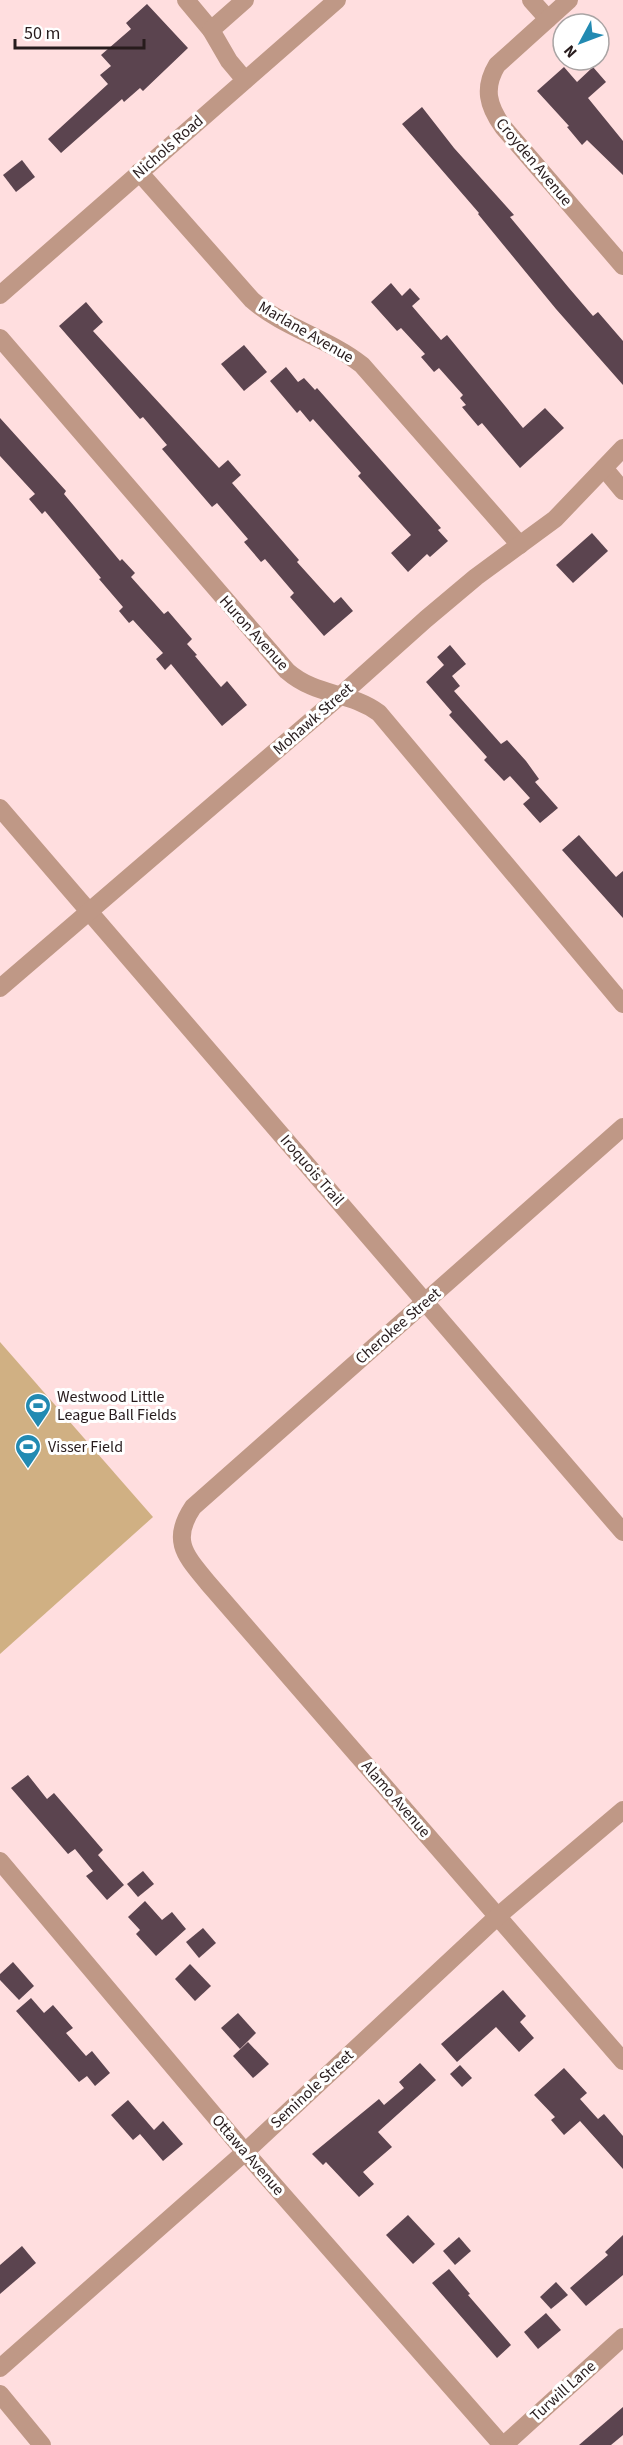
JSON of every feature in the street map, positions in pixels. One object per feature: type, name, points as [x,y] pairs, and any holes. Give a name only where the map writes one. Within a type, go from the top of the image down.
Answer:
[{"type":"street","points":[[186,0],[211,30],[229,62],[245,80]]},
{"type":"street","points":[[211,30],[245,0]]},
{"type":"street","name":"Nichols Road","points":[[0,295],[337,0]]},
{"type":"street","points":[[531,0],[548,19]]},
{"type":"street","name":"Croyden Avenue","points":[[569,0],[497,65],[490,76],[488,86],[490,106],[502,127],[623,266]]},
{"type":"street","name":"Marlane Avenue","points":[[139,172],[264,311],[347,353],[369,371],[520,545]]},
{"type":"street","name":"Huron Avenue","points":[[0,338],[274,657],[297,679],[310,687],[368,705],[384,720],[623,1004]]},
{"type":"street","name":"Mohawk Street","points":[[0,988],[88,910],[340,696],[426,619],[476,577],[555,519],[623,448]]},
{"type":"street","points":[[604,468],[623,491]]},
{"type":"street","name":"Iroquois Trail","points":[[0,808],[623,1532]]},
{"type":"street","name":"Cherokee Street","points":[[182,1531],[193,1507],[623,1127]]},
{"type":"street","name":"Alamo Avenue","points":[[182,1531],[183,1549],[208,1583],[623,2061]]},
{"type":"street","name":"Seminole Street","points":[[0,2368],[245,2152],[498,1916],[623,1810]]},
{"type":"street","name":"Ottawa Avenue","points":[[0,1861],[245,2152],[503,2445]]},
{"type":"street","name":"Turwill Lane","points":[[503,2445],[623,2337]]},
{"type":"street","points":[[0,2394],[42,2445]]},
{"type":"shaded area","name":"Westwood Little League Ball Fields","points":[[0,1342],[153,1517],[0,1654]]},
{"type":"building","points":[[147,4],[188,48],[143,91],[140,88],[124,102],[122,99],[61,153],[48,139],[108,84],[100,75],[111,66],[101,55],[131,29],[126,23]]},
{"type":"building","points":[[558,72],[568,72],[577,82],[588,72],[597,72],[606,82],[588,98],[623,141],[623,175],[587,140],[582,145],[567,127],[569,126],[537,91]]},
{"type":"building","points":[[422,107],[454,148],[514,215],[510,217],[593,316],[598,312],[623,341],[623,385],[556,309],[479,213],[402,124]]},
{"type":"building","points":[[22,160],[35,177],[16,192],[3,175]]},
{"type":"building","points":[[391,283],[402,296],[410,288],[420,299],[412,306],[441,340],[447,335],[523,428],[545,408],[564,428],[520,468],[482,423],[478,426],[462,407],[466,405],[460,398],[463,395],[439,368],[434,372],[421,357],[425,354],[401,328],[397,331],[371,302]]},
{"type":"building","points":[[86,302],[103,322],[93,331],[219,468],[228,460],[241,475],[232,483],[299,560],[297,562],[334,603],[341,597],[353,611],[324,636],[290,597],[294,593],[265,559],[261,562],[244,542],[248,539],[217,503],[212,507],[162,449],[167,445],[143,417],[140,419],[59,326]]},
{"type":"building","points":[[244,345],[267,372],[244,391],[221,364]]},
{"type":"building","points":[[286,367],[298,382],[304,378],[315,390],[317,388],[441,528],[438,530],[448,541],[430,557],[427,554],[408,572],[391,553],[411,535],[358,476],[361,473],[313,419],[310,422],[300,410],[297,413],[270,381]]},
{"type":"building","points":[[0,418],[66,491],[64,494],[120,561],[122,559],[135,573],[131,577],[164,614],[168,611],[192,639],[187,644],[221,687],[227,681],[247,705],[222,726],[171,664],[165,670],[156,659],[163,653],[133,620],[129,623],[119,611],[123,607],[99,579],[101,578],[45,511],[42,514],[29,499],[35,494],[0,456]]},
{"type":"building","points":[[592,533],[608,551],[573,583],[556,565]]},
{"type":"building","points":[[450,645],[466,664],[452,676],[460,686],[454,691],[501,744],[507,740],[526,761],[539,779],[535,782],[558,808],[540,823],[523,804],[530,798],[510,776],[504,781],[484,760],[487,757],[449,715],[452,712],[426,682],[444,665],[437,657]]},
{"type":"building","points":[[579,835],[616,877],[623,871],[623,918],[562,850]]},
{"type":"building","points":[[28,1775],[47,1799],[54,1793],[103,1850],[98,1855],[124,1885],[107,1900],[86,1876],[93,1871],[75,1849],[68,1854],[11,1788]]},
{"type":"building","points":[[143,1871],[154,1884],[138,1897],[127,1884]]},
{"type":"building","points":[[145,1901],[162,1920],[172,1912],[186,1929],[156,1956],[136,1934],[140,1930],[128,1917]]},
{"type":"building","points":[[203,1928],[216,1943],[199,1958],[186,1942]]},
{"type":"building","points":[[13,1962],[34,1986],[19,2000],[0,1980],[0,1974]]},
{"type":"building","points":[[190,1964],[211,1986],[195,2001],[175,1979]]},
{"type":"building","points":[[503,1990],[526,2016],[520,2022],[534,2038],[519,2052],[496,2027],[457,2062],[441,2044]]},
{"type":"building","points":[[31,1998],[44,2013],[53,2005],[73,2028],[66,2033],[86,2056],[92,2051],[110,2073],[95,2086],[87,2076],[79,2082],[16,2011]]},
{"type":"building","points":[[238,2013],[256,2033],[240,2049],[221,2028]]},
{"type":"building","points":[[248,2042],[269,2064],[253,2078],[233,2056]]},
{"type":"building","points":[[420,2063],[436,2080],[378,2132],[392,2147],[363,2172],[374,2184],[359,2197],[326,2162],[323,2165],[312,2154],[379,2099],[384,2105],[404,2088],[399,2082]]},
{"type":"building","points":[[460,2065],[472,2078],[462,2087],[450,2074]]},
{"type":"building","points":[[564,2068],[587,2093],[580,2099],[598,2119],[604,2114],[623,2136],[623,2169],[580,2121],[564,2135],[551,2120],[555,2117],[534,2095]]},
{"type":"building","points":[[128,2100],[154,2130],[163,2121],[183,2144],[163,2161],[140,2134],[133,2140],[111,2115]]},
{"type":"building","points":[[408,2215],[435,2244],[413,2264],[386,2235]]},
{"type":"building","points":[[623,2235],[623,2275],[586,2306],[570,2288],[608,2255],[605,2252]]},
{"type":"building","points":[[459,2237],[471,2251],[455,2265],[443,2251]]},
{"type":"building","points":[[22,2246],[36,2263],[0,2294],[0,2265]]},
{"type":"building","points":[[449,2269],[511,2345],[497,2358],[432,2283]]},
{"type":"building","points":[[556,2282],[568,2295],[551,2309],[540,2297]]},
{"type":"building","points":[[546,2313],[561,2330],[538,2349],[524,2332]]},
{"type":"building","points":[[623,2407],[623,2435],[611,2445],[579,2445]]},
{"type":"place","name":"Westwood Little League Ball Fields","points":[[38,1429]]},
{"type":"place","name":"Visser Field","points":[[28,1470]]}]
